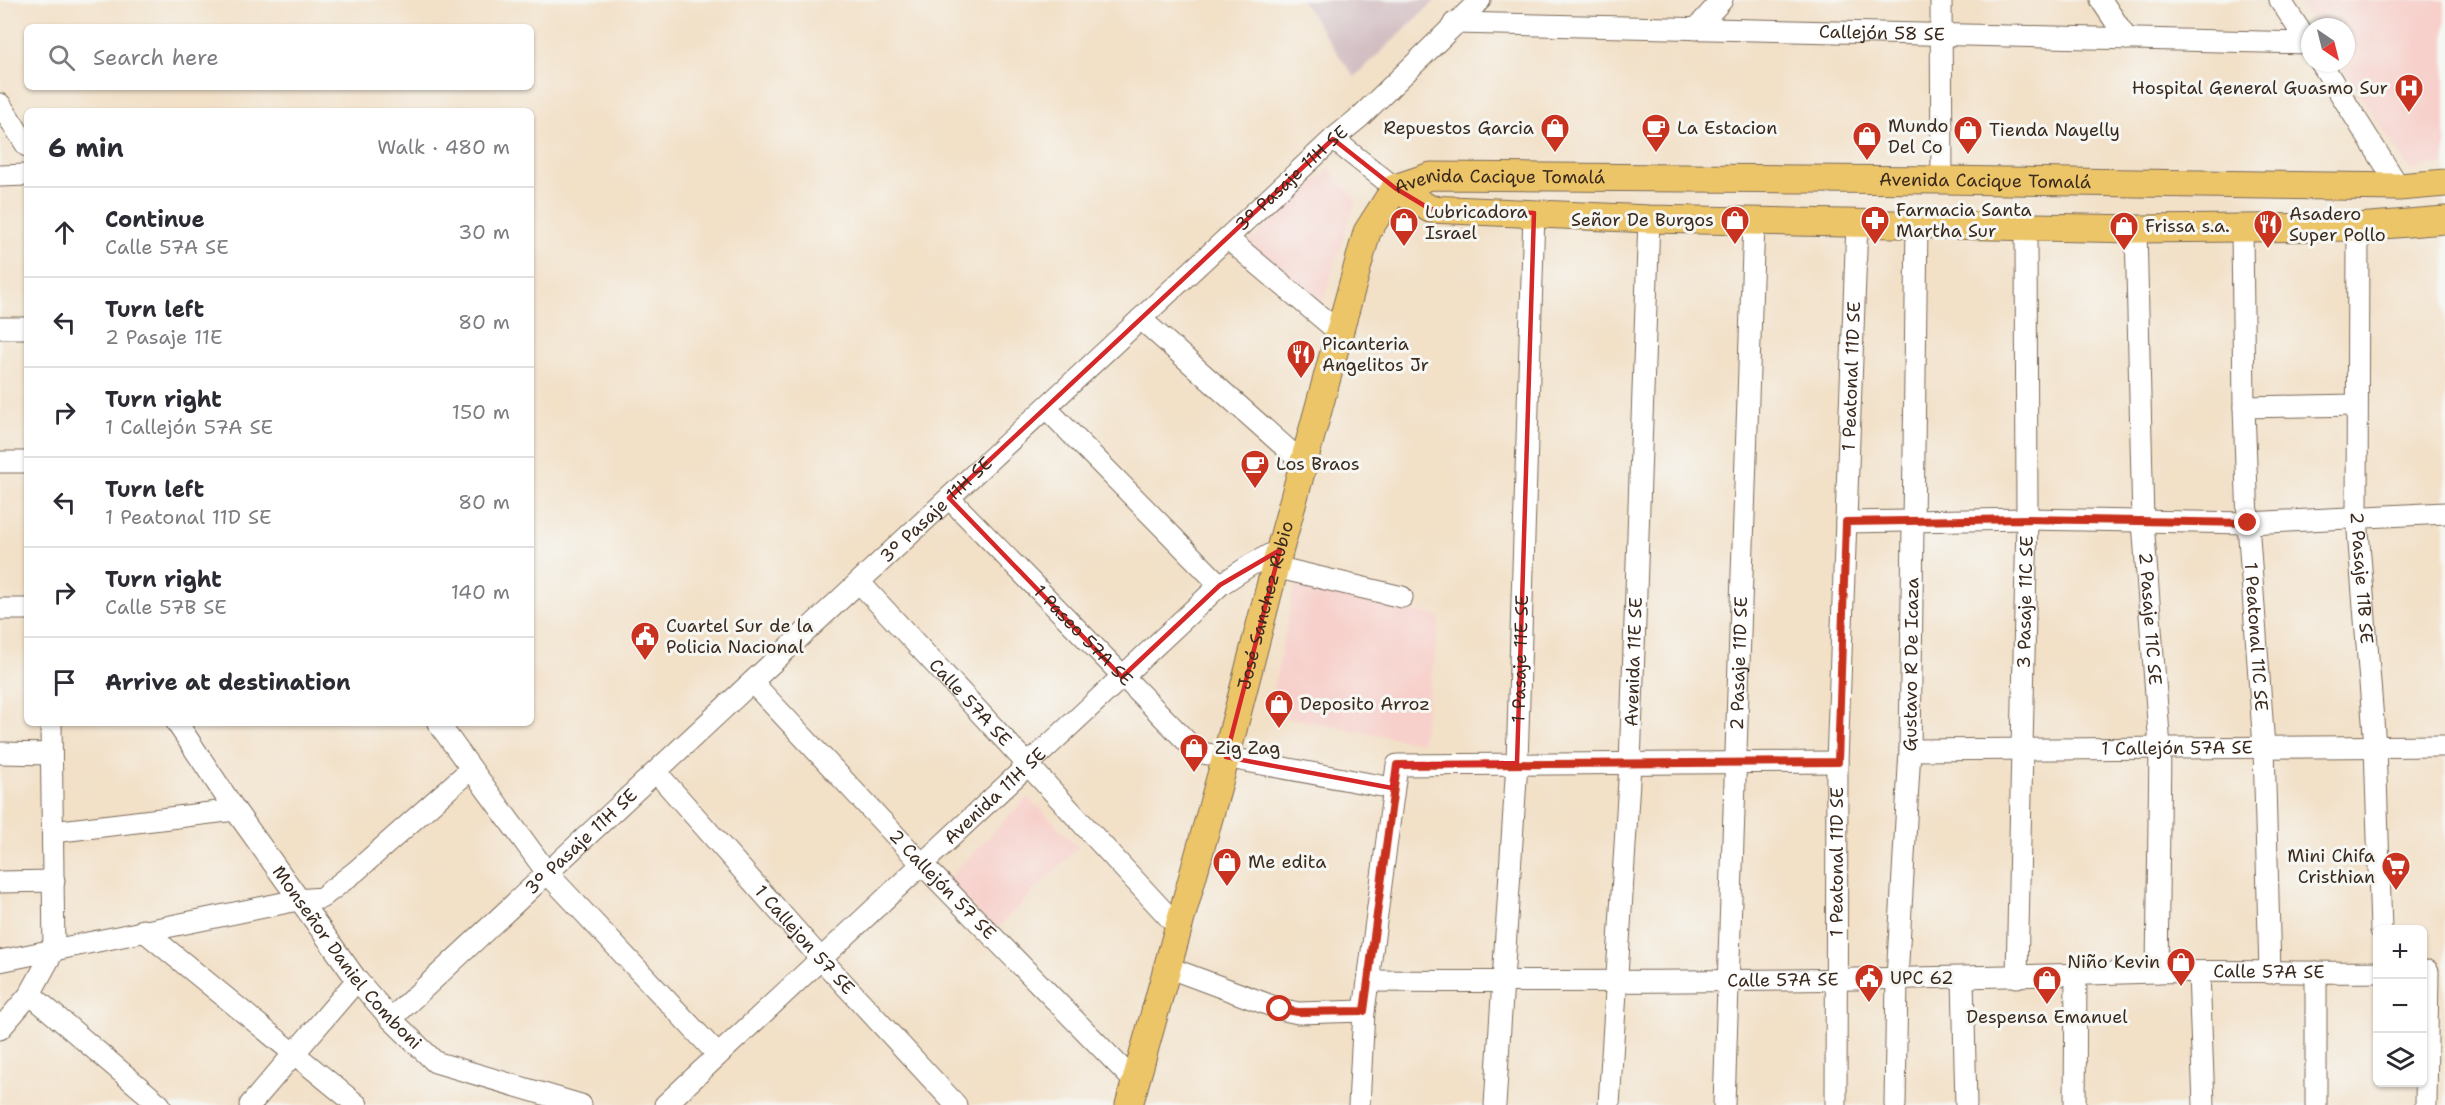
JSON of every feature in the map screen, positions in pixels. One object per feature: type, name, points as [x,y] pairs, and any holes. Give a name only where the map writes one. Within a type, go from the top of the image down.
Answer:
[{"type":"main road","name":"Avenida Cacique Tomalá","points":[[1395,188],[1431,176],[1942,180],[2399,187],[2445,183]]},
{"type":"main road","name":"Avenida Cacique Tomalá","points":[[1395,188],[1430,209],[1648,219],[2136,229],[2358,227],[2445,220]]},
{"type":"main road","name":"José Sanchez Rubio","points":[[1132,1093],[1226,758],[1367,232],[1395,188]]},
{"type":"street","name":"3° Pasaje 11H SE","points":[[390,1019],[1333,139],[1360,117],[1479,0]]},
{"type":"street","points":[[1696,29],[1722,0]]},
{"type":"street","points":[[1941,0],[1942,180]]},
{"type":"street","points":[[2101,0],[2127,39]]},
{"type":"street","points":[[2280,0],[2301,33]]},
{"type":"street","name":"Callejón 58 SE","points":[[1455,23],[2301,45]]},
{"type":"street","points":[[2327,72],[2399,187]]},
{"type":"street","points":[[0,104],[24,141]]},
{"type":"street","points":[[1333,139],[1395,188]]},
{"type":"street","points":[[0,176],[24,175]]},
{"type":"street","name":"1 Pasaje 11E SE","points":[[1495,1105],[1517,763],[1534,213]]},
{"type":"street","name":"Avenida 11E SE","points":[[1609,1105],[1630,764],[1648,219]]},
{"type":"street","name":"2 Pasaje 11D SE","points":[[1724,1105],[1754,221]]},
{"type":"street","name":"1 Peatonal 11D SE","points":[[1836,1105],[1838,762],[1857,222]]},
{"type":"street","name":"Gustavo R De Icaza","points":[[1895,1105],[1897,979],[1910,750],[1917,224]]},
{"type":"street","name":"3 Pasaje 11C SE","points":[[2017,977],[2027,519],[2026,227]]},
{"type":"street","name":"2 Pasaje 11B SE","points":[[2358,227],[2357,518],[2375,746],[2381,925]]},
{"type":"street","name":"2 Pasaje 11C SE","points":[[2136,229],[2143,522],[2160,748],[2157,972]]},
{"type":"street","name":"1 Peatonal 11C SE","points":[[2242,229],[2248,523],[2264,747],[2270,973]]},
{"type":"street","points":[[1227,238],[1341,334]]},
{"type":"street","points":[[1141,319],[1304,464]]},
{"type":"street","points":[[0,328],[24,328]]},
{"type":"street","points":[[2244,407],[2357,405]]},
{"type":"street","points":[[1046,408],[1220,585]]},
{"type":"street","points":[[0,462],[24,462]]},
{"type":"street","name":"1 Paseo 57A SE","points":[[949,498],[1197,752],[1226,758]]},
{"type":"street","points":[[1846,522],[2027,519],[2248,523],[2445,513]]},
{"type":"street","points":[[1278,558],[1402,597]]},
{"type":"street","name":"Avenida 11H SE","points":[[665,1105],[1220,585],[1249,566],[1278,558]]},
{"type":"street","name":"Calle 57A SE","points":[[859,582],[1178,927]]},
{"type":"street","points":[[0,609],[24,609]]},
{"type":"street","name":"2 Callejón 57 SE","points":[[752,682],[1132,1093]]},
{"type":"street","points":[[0,1029],[30,994],[54,950],[51,726]]},
{"type":"street","name":"Monseñor Daniel Comboni","points":[[179,726],[298,900],[357,980],[390,1019],[435,1062],[558,1102],[581,1105]]},
{"type":"street","points":[[440,726],[548,874],[718,1055]]},
{"type":"street","name":"1 Callejón 57A SE","points":[[1910,750],[2445,746]]},
{"type":"street","points":[[0,753],[51,754]]},
{"type":"street","points":[[1226,758],[1392,788]]},
{"type":"street","points":[[1359,1105],[1364,1011],[1392,788],[1397,765],[1838,762]]},
{"type":"street","points":[[0,961],[143,930],[298,900],[321,898],[356,871],[471,769]]},
{"type":"street","name":"1 Callejon 57 SE","points":[[656,772],[821,959],[956,1105]]},
{"type":"street","points":[[53,832],[235,810]]},
{"type":"street","points":[[0,882],[54,881]]},
{"type":"street","points":[[143,930],[357,1105]]},
{"type":"street","points":[[1167,967],[1280,1009],[1298,1012],[1364,1011]]},
{"type":"street","points":[[2426,1105],[2432,971]]},
{"type":"street","name":"Calle 57A SE","points":[[1369,981],[1728,981],[2076,976],[2157,972],[2373,972]]},
{"type":"street","points":[[2316,972],[2316,1105]]},
{"type":"street","points":[[2199,973],[2204,1105]]},
{"type":"street","points":[[2075,1105],[2076,976]]},
{"type":"street","points":[[1963,978],[1966,1105]]},
{"type":"street","points":[[250,1105],[357,980]]},
{"type":"street","points":[[30,994],[160,1105]]},
{"type":"highlighted area","points":[[1333,139],[1395,188],[1430,209],[1534,213],[1517,763],[1397,765],[1392,788],[1226,757],[1280,550],[1220,585],[1122,677],[949,498]]},
{"type":"shaded area","points":[[1301,0],[1436,0],[1354,77]]},
{"type":"shaded area","name":"Hospital General Guasmo Sur","points":[[2298,0],[2445,0],[2445,164],[2428,166],[2411,172],[2345,72],[2355,72],[2355,18],[2310,18]]},
{"type":"shaded area","points":[[1330,168],[1356,200],[1320,310],[1245,245]]},
{"type":"shaded area","points":[[1295,585],[1440,617],[1421,743],[1268,714]]},
{"type":"shaded area","points":[[1028,797],[1078,847],[995,931],[947,879]]},
{"type":"place","name":"Hospital General Guasmo Sur","points":[[2409,114]]},
{"type":"place","name":"Repuestos Garcia","points":[[1555,154]]},
{"type":"place","name":"La Estacion","points":[[1656,154]]},
{"type":"place","name":"Tienda Nayelly","points":[[1968,156]]},
{"type":"place","name":"Mundo Del Co","points":[[1867,162]]},
{"type":"place","name":"Señor De Burgos","points":[[1735,246]]},
{"type":"place","name":"Farmacia Santa Martha Sur","points":[[1875,246]]},
{"type":"place","name":"Lubricadora Israel","points":[[1404,248]]},
{"type":"place","name":"Asadero Super Pollo","points":[[2268,250]]},
{"type":"place","name":"Frissa s.a.","points":[[2124,252]]},
{"type":"place","name":"Picanteria Angelitos Jr","points":[[1301,380]]},
{"type":"place","name":"Los Braos","points":[[1255,490]]},
{"type":"place","name":"Cuartel Sur de la Policia Nacional","points":[[645,662]]},
{"type":"place","name":"Deposito Arroz","points":[[1279,730]]},
{"type":"place","name":"Zig Zag","points":[[1194,774]]},
{"type":"place","name":"Me edita","points":[[1227,888]]},
{"type":"place","name":"Mini Chifa Cristhian","points":[[2396,892]]},
{"type":"place","name":"Niño Kevin","points":[[2181,988]]},
{"type":"place","name":"UPC 62","points":[[1869,1004]]},
{"type":"place","name":"Despensa Emanuel","points":[[2047,1006]]},
{"type":"route","points":[[1280,1009],[1298,1012],[1364,1011],[1392,788],[1397,765],[1838,762],[1846,522],[2027,519],[2248,523]]}]
